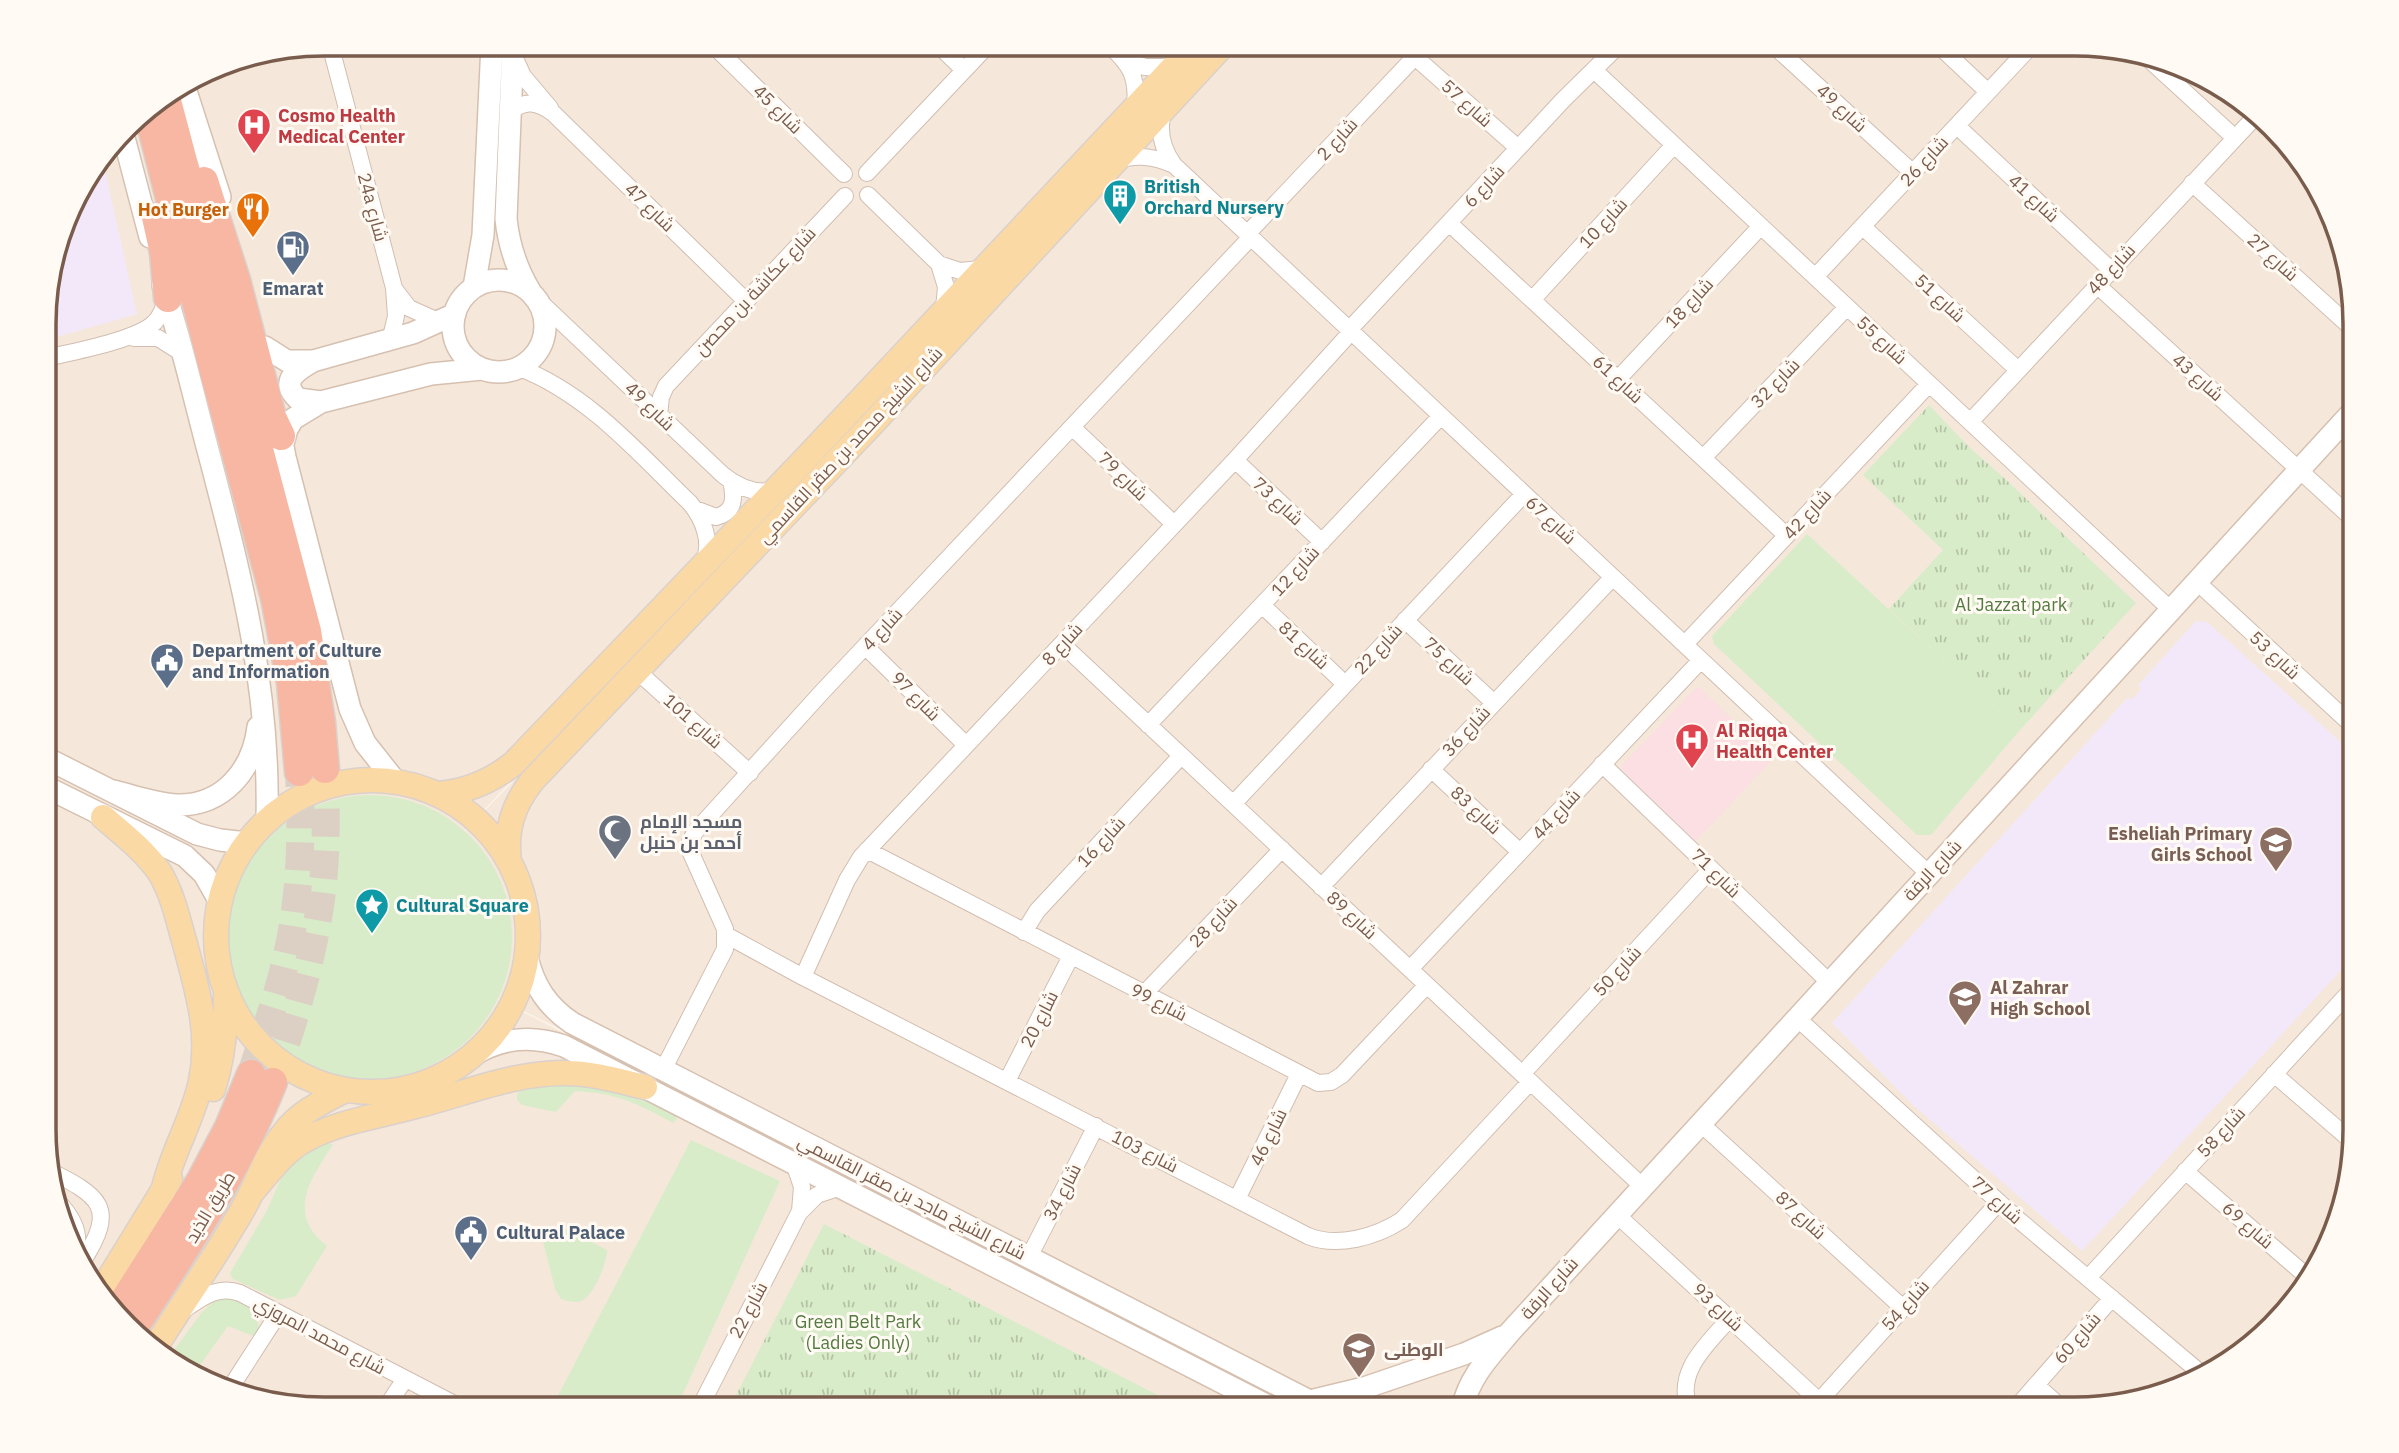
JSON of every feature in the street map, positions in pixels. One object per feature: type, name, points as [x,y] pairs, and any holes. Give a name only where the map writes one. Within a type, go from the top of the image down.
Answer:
[{"type":"highway","points":[[176,101],[223,238],[272,417],[282,441]]},
{"type":"highway","points":[[150,120],[275,598],[312,771],[321,722],[307,631],[168,106]]},
{"type":"highway","points":[[141,129],[164,253],[168,298]]},
{"type":"highway","name":"طريق الذيد","points":[[122,1304],[201,1181],[229,1127],[262,1078],[249,1138],[221,1192],[138,1321]]},
{"type":"main road","name":"شارع الشيخ محمد بن صقر القاسمي","points":[[437,794],[478,786],[513,764],[776,490],[1184,56]]},
{"type":"main road","name":"شارع الشيخ محمد بن صقر القاسمي","points":[[509,861],[509,829],[519,798],[532,781],[815,483],[1213,56]]},
{"type":"main road","points":[[807,457],[796,480],[802,486],[815,483]]},
{"type":"main road","points":[[105,1284],[192,1140],[213,1091],[224,1040],[226,990],[217,946],[220,902],[230,871],[247,843],[267,820],[305,794],[327,786],[372,779],[395,781],[437,794],[478,821],[509,861],[522,894],[527,915],[527,957],[515,999],[504,1020],[474,1055],[445,1074],[413,1087],[368,1093],[345,1090],[314,1081],[285,1066],[260,1045],[240,1019],[226,990]]},
{"type":"main road","points":[[103,817],[144,852],[168,888],[203,1017],[204,1060],[201,1082],[188,1121],[170,1161],[163,1192]]},
{"type":"main road","points":[[251,1194],[283,1157],[305,1140],[338,1126],[497,1083],[544,1074],[564,1072],[605,1077],[645,1087]]},
{"type":"main road","points":[[159,1341],[217,1254],[284,1132],[313,1106],[345,1090]]},
{"type":"street","name":"24a شارع","points":[[333,56],[394,288],[396,316],[390,341]]},
{"type":"street","points":[[474,287],[483,235],[491,56]]},
{"type":"street","points":[[282,441],[293,419],[321,402],[431,374],[482,369],[499,372],[520,368],[538,351],[543,340],[544,317],[516,264],[508,234],[506,204],[513,56]]},
{"type":"street","name":"شارع 47","points":[[516,56],[523,76],[553,113],[746,301]]},
{"type":"street","name":"شارع 45","points":[[724,56],[844,174]]},
{"type":"street","points":[[949,56],[964,70]]},
{"type":"street","points":[[867,173],[977,56]]},
{"type":"street","points":[[1121,56],[1126,61],[1133,79],[1135,107]]},
{"type":"street","name":"شارع 6","points":[[1350,331],[1608,56]]},
{"type":"street","name":"شارع 49","points":[[1785,56],[1913,173]]},
{"type":"street","points":[[1950,56],[1989,92]]},
{"type":"street","name":"شارع 26","points":[[1815,277],[2022,56]]},
{"type":"street","name":"شارع 57","points":[[1415,57],[1518,149]]},
{"type":"street","name":"شارع 2","points":[[1249,236],[1415,57]]},
{"type":"street","points":[[1126,61],[1145,67],[1174,67]]},
{"type":"street","name":"شارع 55","points":[[1594,70],[2170,609]]},
{"type":"street","points":[[2160,70],[2235,138]]},
{"type":"street","points":[[187,94],[265,347],[282,441],[350,709],[365,743],[395,781]]},
{"type":"street","points":[[510,113],[521,105],[533,103],[544,106],[553,113]]},
{"type":"street","name":"شارع 67","points":[[1164,107],[1161,118],[1162,141],[1174,165],[1929,874]]},
{"type":"street","name":"شارع 48","points":[[1970,422],[2250,122]]},
{"type":"street","name":"شارع 41","points":[[1957,126],[2111,270]]},
{"type":"street","points":[[126,144],[245,596],[262,694],[267,757],[267,820]]},
{"type":"street","name":"شارع 10","points":[[1532,300],[1674,145]]},
{"type":"street","points":[[1114,161],[1148,157],[1174,165]]},
{"type":"street","points":[[858,169],[867,173],[871,182],[867,195],[854,200],[845,196],[840,187],[844,174],[858,169]]},
{"type":"street","name":"شارع 27","points":[[2192,183],[2343,320]]},
{"type":"street","points":[[867,195],[939,264],[960,271],[982,270]]},
{"type":"street","name":"شارع عكاشة بن محصن","points":[[659,415],[661,397],[666,386],[845,196]]},
{"type":"street","name":"شارع 61","points":[[1449,223],[1786,535]]},
{"type":"street","name":"شارع 18","points":[[1618,379],[1760,226]]},
{"type":"street","name":"شارع 51","points":[[1863,227],[2018,370]]},
{"type":"street","name":"شارع 4","points":[[726,934],[691,853],[690,842],[695,832],[822,692],[1249,236]]},
{"type":"street","points":[[939,264],[946,287],[944,311]]},
{"type":"street","points":[[265,347],[287,361],[313,361],[390,341],[447,318],[474,287],[498,280],[511,281],[533,294]]},
{"type":"street","name":"شارع 43","points":[[2096,285],[2300,469]]},
{"type":"street","points":[[394,288],[409,308],[447,318],[453,326],[460,350],[468,360],[482,369]]},
{"type":"street","name":"شارع 49","points":[[533,294],[731,481],[752,491],[776,490]]},
{"type":"street","points":[[56,355],[121,339],[151,326],[159,317],[168,298]]},
{"type":"street","name":"شارع 32","points":[[1703,458],[1847,307]]},
{"type":"street","name":"شارع 8","points":[[803,976],[847,880],[867,850],[1235,460],[1350,331]]},
{"type":"street","points":[[121,339],[158,338],[182,353]]},
{"type":"street","points":[[313,361],[294,373],[291,390],[298,399],[321,402]]},
{"type":"street","points":[[520,368],[566,390],[593,410],[695,509],[716,517],[728,512],[734,500],[731,481]]},
{"type":"street","name":"شارع 42","points":[[1685,644],[1929,384]]},
{"type":"street","points":[[637,394],[666,386]]},
{"type":"street","name":"شارع 12","points":[[1148,725],[1441,416]]},
{"type":"street","name":"شارع الرقة","points":[[1466,1397],[1472,1380],[1510,1332],[1616,1214],[2343,422]]},
{"type":"street","name":"شارع 79","points":[[1072,427],[1174,524]]},
{"type":"street","name":"شارع 73","points":[[1235,460],[1322,542]]},
{"type":"street","points":[[2300,469],[2343,510]]},
{"type":"street","name":"شارع 22","points":[[1233,804],[1524,494]]},
{"type":"street","points":[[695,509],[706,536],[707,556],[704,564]]},
{"type":"street","name":"شارع 36","points":[[1321,887],[1613,577]]},
{"type":"street","name":"شارع 53","points":[[2196,581],[2343,717]]},
{"type":"street","name":"شارع 81","points":[[1262,605],[1345,684]]},
{"type":"street","name":"شارع 75","points":[[1405,620],[1493,702]]},
{"type":"street","name":"شارع 89","points":[[1062,644],[1642,1186]]},
{"type":"street","name":"شارع 97","points":[[866,647],[966,745]]},
{"type":"street","name":"شارع 44","points":[[1410,969],[1701,660]]},
{"type":"street","name":"شارع 101","points":[[636,670],[750,773]]},
{"type":"street","points":[[113,791],[176,805],[201,802],[223,791],[242,774],[253,752],[262,694]]},
{"type":"street","name":"شارع 16","points":[[1024,932],[1037,911],[1181,756]]},
{"type":"street","points":[[56,763],[197,834],[220,841],[247,843]]},
{"type":"street","name":"شارع 71","points":[[1602,764],[1829,982]]},
{"type":"street","name":"شارع 83","points":[[1431,769],[1520,852]]},
{"type":"street","points":[[56,792],[192,862],[204,874],[220,902]]},
{"type":"street","name":"شارع 28","points":[[1144,994],[1282,849]]},
{"type":"street","name":"شارع 99","points":[[867,850],[1318,1083],[1337,1079],[1426,985]]},
{"type":"street","name":"شارع 50","points":[[1526,1078],[1711,869]]},
{"type":"street","points":[[663,1070],[725,949],[726,934]]},
{"type":"street","name":"شارع 103","points":[[726,934],[1308,1236],[1323,1241],[1347,1240],[1388,1228],[1408,1214],[1526,1078]]},
{"type":"street","name":"شارع 20","points":[[1007,1081],[1071,956]]},
{"type":"street","name":"شارع الشيخ ماجد بن صقر القاسمي","points":[[527,957],[535,984],[560,1015],[1301,1397]]},
{"type":"street","name":"شارع 58","points":[[2088,1278],[2343,999]]},
{"type":"street","name":"شارع 77","points":[[1797,1018],[1999,1202],[2195,1368]]},
{"type":"street","name":"شارع الشيخ ماجد بن صقر القاسمي","points":[[474,1055],[485,1048],[510,1040],[538,1039],[564,1046],[1250,1397]]},
{"type":"street","name":"شارع 46","points":[[1237,1199],[1299,1074]]},
{"type":"street","points":[[2274,1074],[2343,1133]]},
{"type":"street","name":"شارع 87","points":[[1700,1122],[1903,1308]]},
{"type":"street","name":"شارع 34","points":[[1029,1257],[1096,1126]]},
{"type":"street","name":"شارع 22","points":[[794,1163],[802,1187],[799,1213]]},
{"type":"street","name":"شارع 69","points":[[2185,1171],[2302,1272]]},
{"type":"street","points":[[60,1177],[87,1192],[96,1202],[101,1214],[101,1228],[87,1253]]},
{"type":"street","name":"شارع 22","points":[[705,1397],[799,1213],[817,1195],[841,1187]]},
{"type":"street","name":"شارع 54","points":[[1822,1397],[1999,1202]]},
{"type":"street","name":"شارع 93","points":[[1616,1214],[1730,1318],[1807,1397]]},
{"type":"street","points":[[959,1250],[962,1240],[968,1237],[1013,1256],[1029,1257]]},
{"type":"street","name":"شارع محمد المروزي","points":[[176,1315],[207,1294],[227,1290],[240,1293],[440,1397]]},
{"type":"street","name":"شارع 60","points":[[2026,1397],[2112,1298]]},
{"type":"street","points":[[234,1382],[278,1314]]},
{"type":"street","points":[[1687,1397],[1685,1389],[1690,1366],[1730,1318]]},
{"type":"street","name":"شارع الرقة","points":[[1339,1397],[1464,1354],[1510,1332]]},
{"type":"street","points":[[393,1397],[405,1379]]},
{"type":"street","points":[[2036,1385],[2050,1397]]},
{"type":"shaded area","points":[[324,56],[2110,58],[2177,76],[2238,111],[2288,161],[2323,222],[2338,272],[2343,324],[2341,1164],[2323,1231],[2288,1292],[2238,1342],[2177,1377],[2127,1392],[2075,1397],[1300,1397],[455,977],[1275,1397],[324,1397],[272,1392],[222,1377],[190,1361],[161,1342],[141,1324],[365,942],[296,1031],[129,1312],[101,1278],[76,1231],[58,1164],[58,289],[76,222],[111,161],[161,111],[222,76],[272,61]],"holes":[[[628,658],[629,659],[418,881],[482,812]]]},
{"type":"shaded area","points":[[105,170],[137,314],[56,337],[58,289],[65,255],[76,222]]},
{"type":"shaded area","points":[[2196,621],[2207,622],[2343,744],[2343,968],[2082,1251],[1913,1105],[1832,1023],[2128,697],[2132,700],[2141,689],[2138,685]]},
{"type":"shaded area","name":"Al Riqqa Health Center","points":[[1698,686],[1773,759],[1693,844],[1622,775],[1622,765]]},
{"type":"green space","name":"Al Jazzat park","points":[[1929,405],[1970,448],[2136,603],[2020,730],[1889,609],[1943,550],[1863,475]]},
{"type":"green space","points":[[1807,534],[2020,730],[1931,835],[1917,835],[1714,644],[1712,636]]},
{"type":"green space","points":[[384,795],[398,797],[437,811],[471,836],[496,870],[502,883],[510,909],[510,965],[502,991],[496,1004],[471,1038],[437,1063],[424,1069],[398,1077],[356,1079],[342,1077],[303,1063],[269,1038],[244,1004],[238,991],[230,965],[228,923],[230,909],[244,870],[269,836],[303,811],[316,805],[342,797]]},
{"type":"green space","points":[[542,1081],[635,1091],[677,1114],[676,1120],[673,1123],[626,1100],[590,1092],[575,1091],[556,1112],[522,1105],[517,1100],[524,1084]]},
{"type":"green space","points":[[324,1139],[333,1145],[310,1183],[305,1209],[307,1222],[327,1246],[296,1296],[280,1300],[233,1279],[230,1273],[266,1212],[287,1165]]},
{"type":"green space","points":[[691,1140],[780,1181],[681,1397],[557,1397]]},
{"type":"green space","name":"Green Belt Park (Ladies Only)","points":[[824,1224],[1162,1397],[735,1397]]},
{"type":"green space","points":[[566,1229],[607,1250],[596,1285],[587,1297],[578,1302],[561,1299],[555,1289],[541,1234]]},
{"type":"green space","points":[[233,1298],[243,1303],[250,1309],[259,1328],[253,1336],[228,1326],[200,1366],[173,1351],[202,1312],[216,1299]]},
{"type":"tunnel","points":[[273,1082],[302,992],[317,922],[325,851],[325,769]]},
{"type":"tunnel","points":[[251,1074],[279,985],[292,932],[299,864],[299,772]]},
{"type":"place","name":"Cosmo Health Medical Center","points":[[254,155]]},
{"type":"place","name":"British Orchard Nursery","points":[[1120,226]]},
{"type":"place","name":"Hot Burger","points":[[253,239]]},
{"type":"place","name":"Emarat","points":[[293,277]]},
{"type":"place","name":"Department of Culture and Information","points":[[167,690]]},
{"type":"place","name":"Al Riqqa Health Center","points":[[1692,770]]},
{"type":"place","name":"مسجد الإمام أحمد بن حنبل","points":[[615,861]]},
{"type":"place","name":"Esheliah Primary Girls School","points":[[2276,873]]},
{"type":"place","name":"Cultural Square","points":[[372,935]]},
{"type":"place","name":"Al Zahrar High School","points":[[1965,1027]]},
{"type":"place","name":"Cultural Palace","points":[[471,1262]]},
{"type":"place","name":"الوطنی","points":[[1359,1379]]}]
